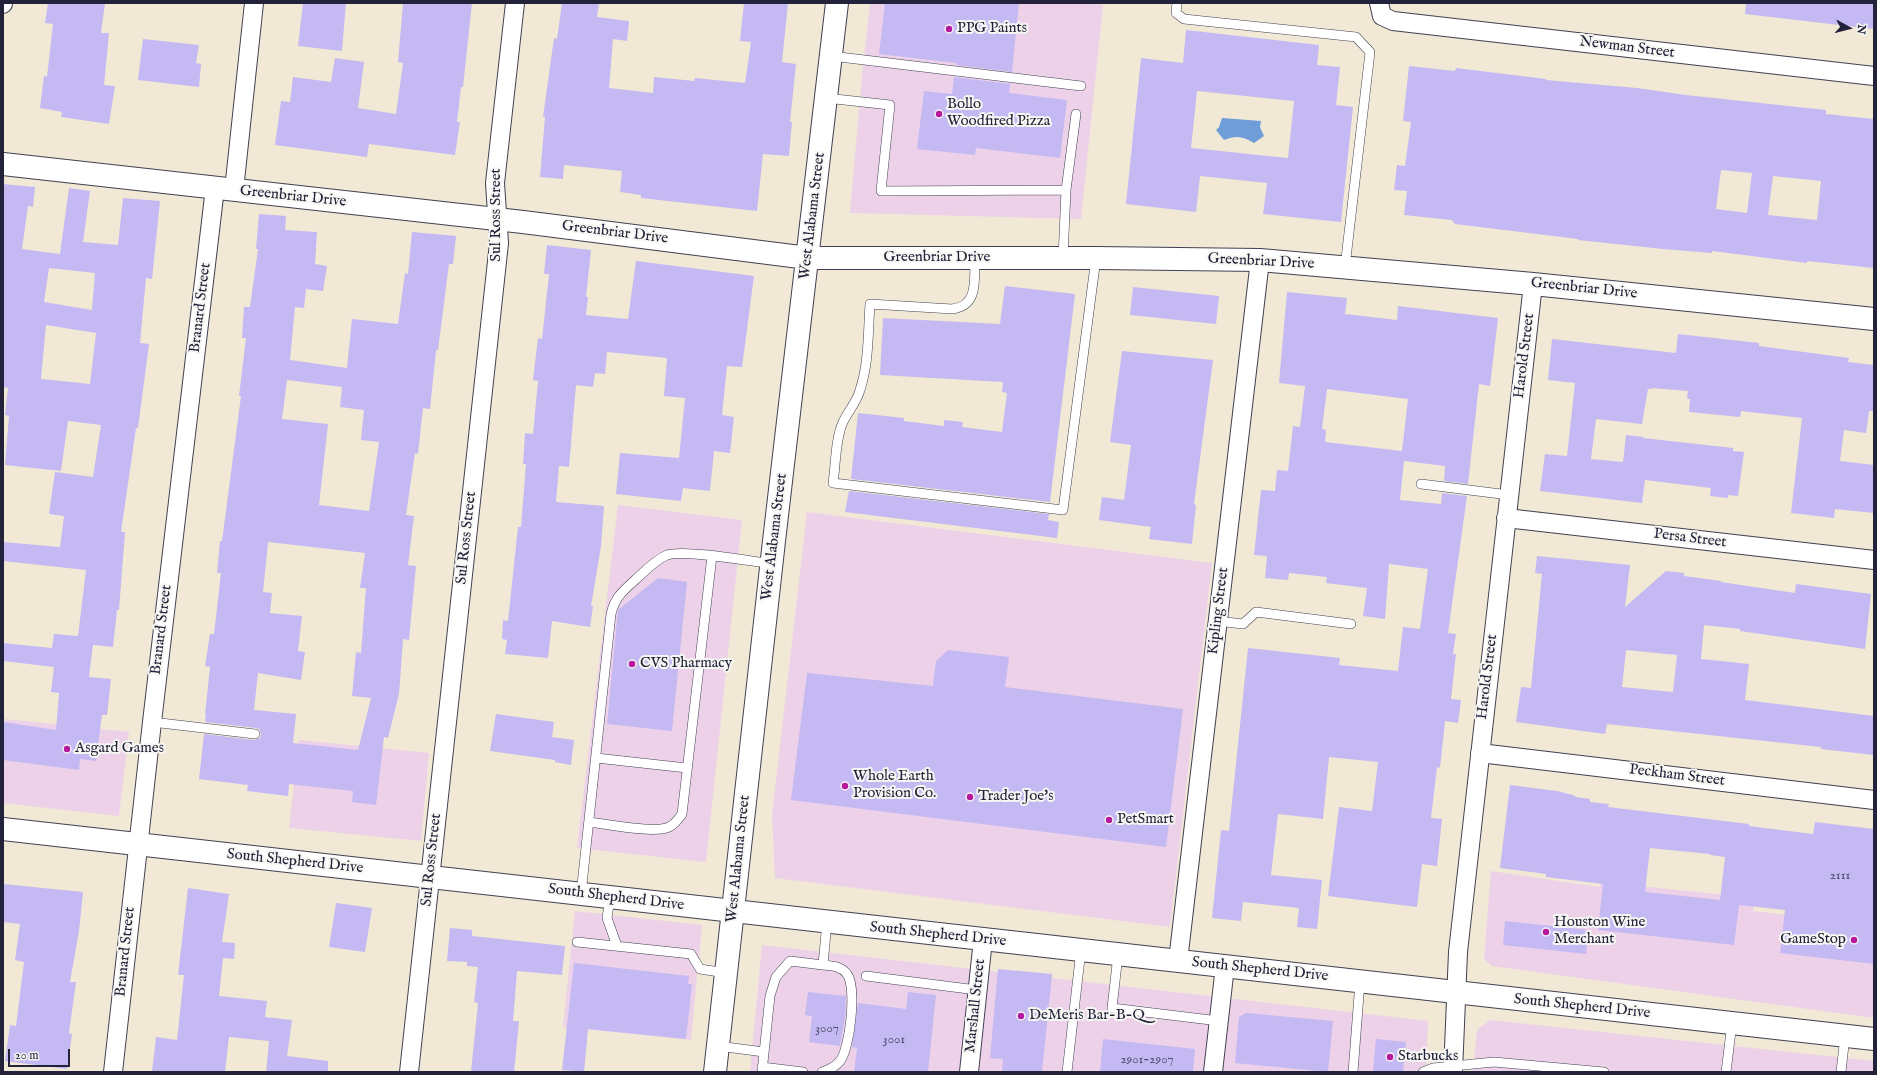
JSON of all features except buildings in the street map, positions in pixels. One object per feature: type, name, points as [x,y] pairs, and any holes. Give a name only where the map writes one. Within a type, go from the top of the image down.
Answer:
[{"type":"street","name":"Branard Street","points":[[113,1072],[152,722],[224,189],[254,3]]},
{"type":"street","name":"Sul Ross Street","points":[[409,1072],[499,243],[496,220],[495,183],[515,3]]},
{"type":"street","name":"West Alabama Street","points":[[715,1072],[837,3]]},
{"type":"street","name":"Newman Street","points":[[1380,9],[1393,21],[1874,76]]},
{"type":"street","name":"Greenbriar Drive","points":[[3,164],[523,222],[808,258],[1096,258],[1260,260],[1533,284],[1874,319]]},
{"type":"street","name":"Kipling Street","points":[[1178,961],[1260,260]]},
{"type":"street","name":"Harold Street","points":[[1453,1069],[1458,952],[1533,284]]},
{"type":"street","name":"Persa Street","points":[[1506,518],[1874,560]]},
{"type":"street","name":"Peckham Street","points":[[1480,753],[1874,800]]},
{"type":"street","name":"South Shepherd Drive","points":[[3,829],[1874,1039]]},
{"type":"street","name":"Marshall Street","points":[[969,1072],[983,940]]},
{"type":"street","points":[[1213,1072],[1225,966]]},
{"type":"lane","points":[[1178,3],[1176,13],[1184,19],[1356,37],[1370,52],[1345,267]]},
{"type":"lane","points":[[831,56],[1081,86]]},
{"type":"lane","points":[[826,98],[890,105],[881,191],[1066,190]]},
{"type":"lane","points":[[1063,258],[1066,190],[1076,114]]},
{"type":"lane","points":[[975,258],[974,289],[969,302],[962,308],[952,309],[870,304],[864,372],[860,390],[843,422],[839,434],[833,483],[1063,510],[1096,258]]},
{"type":"lane","points":[[1421,484],[1509,495]]},
{"type":"lane","points":[[581,894],[611,614],[614,602],[621,593],[654,563],[668,555],[685,553],[772,564]]},
{"type":"lane","points":[[589,822],[654,829],[668,828],[676,823],[682,814],[712,556]]},
{"type":"lane","points":[[1217,621],[1243,624],[1256,612],[1351,624]]},
{"type":"lane","points":[[152,722],[255,734]]},
{"type":"lane","points":[[596,758],[687,768]]},
{"type":"lane","points":[[610,898],[607,918],[617,946]]},
{"type":"lane","points":[[823,965],[827,922]]},
{"type":"lane","points":[[577,942],[692,954],[700,969],[726,972]]},
{"type":"lane","points":[[1067,1072],[1081,950]]},
{"type":"lane","points":[[1118,955],[1112,1008],[1218,1021]]},
{"type":"lane","points":[[803,1072],[762,1069],[770,996],[776,977],[790,961],[840,967],[848,975],[852,984],[852,1000],[846,1049],[841,1061],[830,1070],[822,1072]]},
{"type":"lane","points":[[866,976],[977,990]]},
{"type":"lane","points":[[1353,1072],[1360,982]]},
{"type":"lane","points":[[1726,1072],[1732,1023]]},
{"type":"lane","points":[[1841,1072],[1845,1036]]},
{"type":"lane","points":[[718,1046],[764,1052]]},
{"type":"lane","points":[[1423,1072],[1433,1068],[1453,1069],[1494,1062],[1604,1072]]},
{"type":"shaded area","points":[[870,3],[1085,3],[1103,5],[1081,219],[850,213]]},
{"type":"shaded area","points":[[618,505],[742,520],[706,862],[577,848]]},
{"type":"shaded area","points":[[807,512],[1212,563],[1170,927],[775,878],[772,815]]},
{"type":"shaded area","points":[[5,719],[129,732],[119,816],[3,803],[3,740]]},
{"type":"shaded area","points":[[299,740],[429,753],[421,841],[289,828]]},
{"type":"shaded area","points":[[1491,871],[1599,887],[1602,882],[1754,898],[1753,911],[1790,915],[1874,911],[1874,1018],[1492,966],[1484,959]]},
{"type":"shaded area","points":[[575,911],[702,925],[691,1040],[563,1027]]},
{"type":"shaded area","points":[[762,945],[1428,1021],[1426,1072],[750,1072]]},
{"type":"shaded area","points":[[1490,1020],[1874,1061],[1874,1072],[1473,1072],[1477,1030]]},
{"type":"water","points":[[1222,118],[1261,121],[1260,127],[1264,136],[1254,143],[1239,137],[1232,137],[1224,140],[1216,130],[1219,127]]},
{"type":"place","name":"PPG Paints","points":[[949,29]]},
{"type":"place","name":"Bollo Woodfired Pizza","points":[[939,114]]},
{"type":"place","name":"CVS Pharmacy","points":[[632,664]]},
{"type":"place","name":"Asgard Games","points":[[67,749]]},
{"type":"place","name":"Whole Earth Provision Co.","points":[[845,786]]},
{"type":"place","name":"Trader Joe's","points":[[970,797]]},
{"type":"place","name":"PetSmart","points":[[1109,820]]},
{"type":"place","name":"Houston Wine Merchant","points":[[1546,932]]},
{"type":"place","name":"GameStop","points":[[1854,940]]},
{"type":"place","name":"DeMeris Bar-B-Q","points":[[1021,1016]]},
{"type":"place","name":"Starbucks","points":[[1390,1057]]}]
